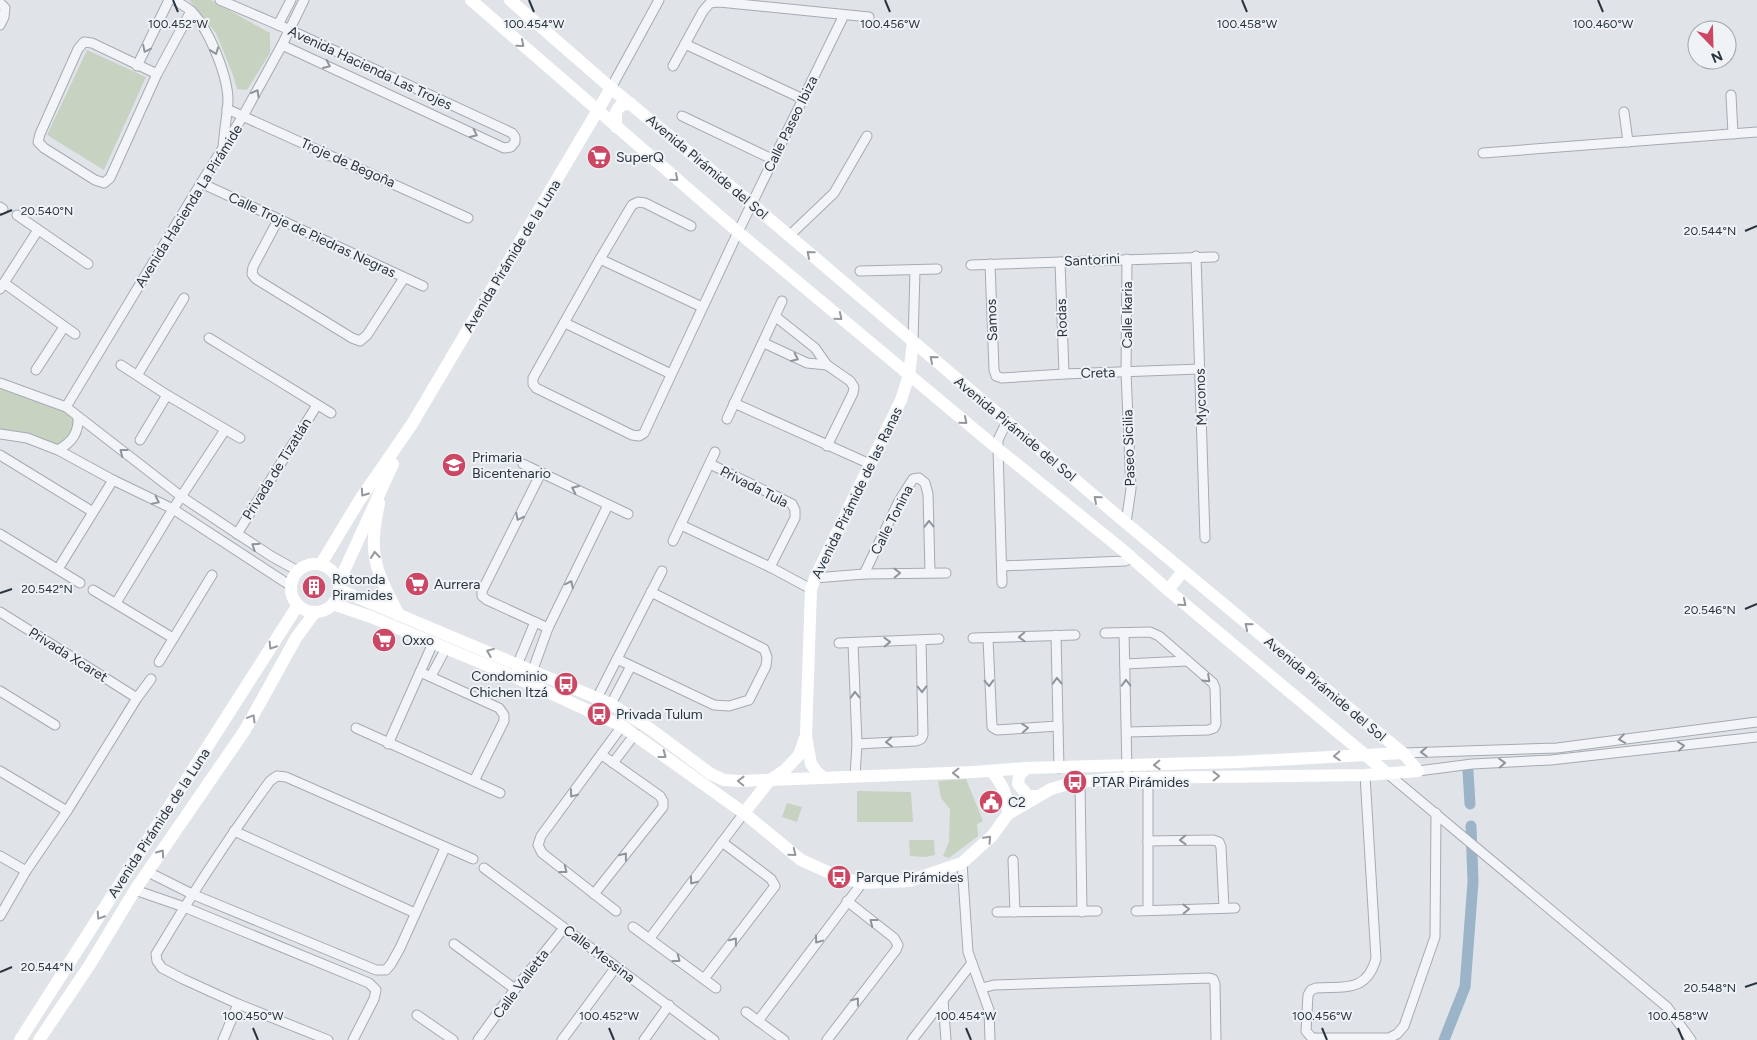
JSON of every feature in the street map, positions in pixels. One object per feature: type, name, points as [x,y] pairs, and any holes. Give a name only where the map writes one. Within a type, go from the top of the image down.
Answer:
[{"type":"street","points":[[137,66],[169,0]]},
{"type":"street","points":[[175,0],[191,12],[203,28],[224,78],[228,99],[223,150]]},
{"type":"street","name":"Avenida Hacienda Las Trojes","points":[[220,0],[290,30],[512,133],[515,137],[515,142],[511,147],[504,148],[282,45]]},
{"type":"street","points":[[278,25],[290,0]]},
{"type":"street","name":"Avenida Hacienda La Pirámide","points":[[66,407],[201,183],[244,116],[304,0]]},
{"type":"street","name":"Avenida Pirámide del Sol","points":[[471,0],[738,232],[1132,558],[1388,774]]},
{"type":"street","name":"Avenida Pirámide del Sol","points":[[510,0],[611,88],[752,204],[1126,524],[1403,753],[1418,771]]},
{"type":"street","points":[[611,88],[660,0]]},
{"type":"street","points":[[673,66],[703,11],[710,3],[719,2],[869,17]]},
{"type":"street","points":[[0,3],[5,8],[4,17],[0,25]]},
{"type":"street","points":[[157,74],[84,42],[78,49],[38,142],[44,148],[96,180],[104,183],[110,178],[157,74],[191,12]]},
{"type":"street","name":"Calle Paseo Ibiza","points":[[565,323],[533,378],[533,384],[536,388],[632,435],[639,436],[644,433],[702,307],[844,15]]},
{"type":"street","points":[[685,44],[803,99]]},
{"type":"street","name":"Avenida Pirámide de la Luna","points":[[321,564],[359,501],[412,424],[611,88]]},
{"type":"street","points":[[1731,95],[1733,134]]},
{"type":"street","points":[[616,127],[616,112],[620,106],[630,103]]},
{"type":"street","name":"Troje de Begoña","points":[[227,109],[468,218]]},
{"type":"street","points":[[1624,112],[1628,142]]},
{"type":"street","points":[[682,116],[774,160]]},
{"type":"street","points":[[1483,153],[1757,132]]},
{"type":"street","points":[[789,236],[834,193],[867,136]]},
{"type":"street","name":"Calle Troje de Piedras Negras","points":[[201,183],[423,286]]},
{"type":"street","points":[[672,374],[565,323],[632,205],[638,202],[645,203],[692,226]]},
{"type":"street","points":[[17,215],[88,264]]},
{"type":"street","points":[[278,220],[253,266],[252,274],[256,280],[352,338],[360,341],[367,335],[404,278]]},
{"type":"street","points":[[38,230],[2,286],[75,334]]},
{"type":"street","name":"Santorini","points":[[970,265],[1196,256],[1214,257]]},
{"type":"street","name":"Myconos","points":[[1196,256],[1205,538]]},
{"type":"street","points":[[600,259],[702,307]]},
{"type":"street","name":"Calle Ikaria","points":[[1126,372],[1127,259]]},
{"type":"street","name":"Rodas","points":[[1060,262],[1064,374]]},
{"type":"street","name":"Samos","points":[[990,264],[994,370],[996,376]]},
{"type":"street","points":[[913,342],[915,270]]},
{"type":"street","points":[[860,271],[937,270]]},
{"type":"street","points":[[138,374],[184,298]]},
{"type":"street","points":[[727,419],[782,302]]},
{"type":"street","points":[[776,317],[815,348],[827,365],[854,386],[853,393],[828,446]]},
{"type":"street","points":[[36,370],[64,326]]},
{"type":"street","points":[[209,338],[331,413]]},
{"type":"street","name":"Avenida Pirámide de las Ranas","points":[[823,777],[811,764],[806,736],[813,584],[902,400],[909,375],[913,342]]},
{"type":"street","points":[[764,343],[807,364],[827,365]]},
{"type":"street","points":[[121,365],[138,374],[167,395],[240,438]]},
{"type":"street","name":"Creta","points":[[996,376],[1002,378],[1200,369]]},
{"type":"street","name":"Paseo Sicilia","points":[[1126,372],[1131,489],[1126,524]]},
{"type":"street","points":[[0,383],[66,407],[182,497],[270,556],[298,571]]},
{"type":"street","points":[[140,440],[167,395]]},
{"type":"street","points":[[734,403],[870,464]]},
{"type":"street","name":"Privada de Tizatlán","points":[[237,534],[317,404]]},
{"type":"street","points":[[58,450],[73,439],[79,427],[78,417]]},
{"type":"street","points":[[1002,582],[998,440],[1007,421]]},
{"type":"street","name":"Avenida Pirámide de la Luna","points":[[340,586],[382,486],[412,424]]},
{"type":"street","points":[[116,603],[173,509],[225,430]]},
{"type":"street","points":[[0,434],[27,438],[58,450],[113,480],[173,509],[291,586]]},
{"type":"street","name":"Privada Tula","points":[[673,541],[715,452]]},
{"type":"street","points":[[0,455],[92,512]]},
{"type":"street","points":[[523,464],[628,514]]},
{"type":"street","name":"Privada Tula","points":[[710,464],[792,504],[795,510],[795,518],[770,567]]},
{"type":"street","points":[[541,474],[482,591],[482,596],[548,628]]},
{"type":"street","name":"Calle Tonina","points":[[864,574],[903,494],[913,480],[919,478],[925,483],[928,494],[930,572]]},
{"type":"street","points":[[58,569],[113,480]]},
{"type":"street","points":[[382,486],[374,537],[374,556],[378,574],[399,615]]},
{"type":"street","points":[[531,676],[548,628],[608,505]]},
{"type":"street","points":[[681,525],[770,567],[813,584]]},
{"type":"street","points":[[0,534],[80,583]]},
{"type":"street","points":[[1002,566],[1125,562],[1132,558]]},
{"type":"street","points":[[308,564],[321,564],[336,574],[340,586],[334,604],[322,611],[306,610],[298,605],[292,596],[291,586],[293,578],[298,571],[308,564]]},
{"type":"street","points":[[597,698],[662,571]]},
{"type":"street","points":[[1168,590],[1182,571]]},
{"type":"street","name":"Calle Tonina","points":[[813,584],[864,574],[946,573]]},
{"type":"street","points":[[159,662],[212,575]]},
{"type":"street","points":[[340,586],[516,670],[597,698],[614,698],[648,728],[711,774],[724,780],[770,780],[1026,768],[1127,772],[1148,777],[1365,775],[1472,764],[1551,760],[1757,737]]},
{"type":"street","points":[[92,590],[173,638]]},
{"type":"street","points":[[617,659],[714,705],[729,706],[749,700],[766,666],[768,657],[764,649],[651,592]]},
{"type":"street","points":[[334,604],[446,648],[516,670]]},
{"type":"street","name":"Avenida Pirámide de la Luna","points":[[20,1040],[298,605]]},
{"type":"street","name":"Privada Xcaret","points":[[0,612],[137,698]]},
{"type":"street","name":"Avenida Pirámide de la Luna","points":[[39,1040],[135,890],[245,730],[296,638],[315,612]]},
{"type":"street","points":[[516,670],[535,622]]},
{"type":"street","points":[[1105,633],[1150,632],[1159,636],[1213,683],[1215,688],[1216,724],[1214,728],[1208,730],[1127,732]]},
{"type":"street","points":[[1124,633],[1127,772]]},
{"type":"street","points":[[973,638],[1075,634]]},
{"type":"street","points":[[1056,635],[1059,768]]},
{"type":"street","points":[[988,638],[992,727],[997,730],[1058,726]]},
{"type":"street","points":[[839,643],[939,639]]},
{"type":"street","points":[[857,744],[916,741],[921,739],[923,735],[921,640]]},
{"type":"street","points":[[388,744],[433,642]]},
{"type":"street","points":[[853,643],[857,744],[855,776]]},
{"type":"street","points":[[433,673],[446,648]]},
{"type":"street","points":[[1125,664],[1187,661]]},
{"type":"street","points":[[614,698],[631,666]]},
{"type":"street","points":[[421,669],[433,673],[499,708],[504,715],[504,721],[474,781]]},
{"type":"street","points":[[531,676],[635,734],[744,814],[801,860],[839,877],[862,884],[909,881],[962,862],[992,836],[1008,814],[1037,796],[1051,789],[1127,772],[1236,762],[1403,753],[1557,748],[1660,733],[1757,722]]},
{"type":"street","points":[[0,916],[26,871],[67,811],[137,698],[151,679]]},
{"type":"street","points":[[0,691],[54,725]]},
{"type":"street","points":[[616,911],[542,852],[538,845],[541,836],[604,753],[622,726]]},
{"type":"street","points":[[356,728],[500,793]]},
{"type":"street","points":[[1660,733],[1662,748]]},
{"type":"street","points":[[614,761],[635,734]]},
{"type":"street","name":"Avenida Pirámide de las Ranas","points":[[744,814],[770,780],[785,770],[799,755],[806,736]]},
{"type":"street","points":[[1470,751],[1472,764]]},
{"type":"street","points":[[594,894],[663,807],[663,801],[660,796],[604,753]]},
{"type":"street","points":[[1026,768],[1018,776],[1018,784],[1028,796],[1037,796]]},
{"type":"street","points":[[0,771],[67,811]]},
{"type":"street","points":[[992,771],[1006,793],[1008,814]]},
{"type":"street","points":[[1388,774],[1667,1007],[1692,1040]]},
{"type":"street","points":[[1365,775],[1376,959],[1372,969],[1358,985],[1311,990],[1308,995],[1306,1031],[1312,1038],[1389,1038],[1398,1034],[1404,1026],[1435,937],[1436,813]]},
{"type":"street","points":[[328,1040],[238,1004],[162,968],[157,961],[156,954],[192,894],[270,781],[276,776],[286,778],[472,859]]},
{"type":"street","points":[[1148,777],[1148,910]]},
{"type":"street","points":[[1080,782],[1082,912]]},
{"type":"street","points":[[650,938],[744,814]]},
{"type":"street","points":[[234,831],[416,913]]},
{"type":"street","points":[[704,979],[775,886],[771,879],[725,838]]},
{"type":"street","points":[[1148,841],[1213,840],[1219,842],[1221,847],[1224,908]]},
{"type":"street","points":[[148,872],[192,894],[376,970],[386,970],[391,964],[416,913],[445,848]]},
{"type":"street","points":[[0,856],[26,871]]},
{"type":"street","points":[[1013,860],[1015,912]]},
{"type":"street","points":[[962,862],[968,952],[989,1010],[990,1040]]},
{"type":"street","name":"Calle Messina","points":[[484,868],[714,1040]]},
{"type":"street","points":[[758,1021],[862,884]]},
{"type":"street","points":[[135,890],[184,907],[369,984],[376,990],[374,999],[353,1040]]},
{"type":"street","points":[[827,1040],[898,945],[894,938],[848,900]]},
{"type":"street","points":[[1136,911],[1235,908]]},
{"type":"street","points":[[997,912],[1082,912],[1097,910]]},
{"type":"street","points":[[633,927],[716,988]]},
{"type":"street","name":"Calle Valletta","points":[[478,1040],[564,928]]},
{"type":"street","points":[[454,944],[516,989]]},
{"type":"street","points":[[912,1040],[972,963]]},
{"type":"street","points":[[562,1040],[616,967]]},
{"type":"street","points":[[982,988],[994,984],[1209,978],[1215,984],[1216,1040]]},
{"type":"street","points":[[50,994],[63,1004]]},
{"type":"street","points":[[943,1000],[946,1040]]},
{"type":"street","points":[[223,1040],[238,1004]]},
{"type":"street","points":[[644,1040],[669,1005]]},
{"type":"street","points":[[746,1012],[784,1040]]},
{"type":"street","points":[[417,1015],[453,1040]]},
{"type":"green space","points":[[189,0],[211,0],[270,33],[270,53],[247,90],[237,89],[216,33]]},
{"type":"green space","points":[[87,50],[146,77],[104,170],[47,135]]},
{"type":"green space","points":[[0,383],[78,417],[79,427],[58,450],[0,434]]},
{"type":"green space","points":[[966,779],[983,821],[977,824],[978,836],[949,858],[943,856],[949,842],[950,809],[941,798],[938,781]]},
{"type":"green space","points":[[857,791],[911,792],[913,822],[857,822]]},
{"type":"green space","points":[[787,803],[802,807],[797,822],[782,817]]},
{"type":"green space","points":[[909,840],[934,840],[935,855],[925,857],[910,856]]},
{"type":"waterway","points":[[1468,771],[1470,804]]},
{"type":"waterway","points":[[1444,1040],[1465,987],[1473,882],[1471,826]]},
{"type":"place","name":"SuperQ","points":[[599,157]]},
{"type":"place","name":"Primaria Bicentenario","points":[[454,465]]},
{"type":"place","name":"Aurrera","points":[[417,584]]},
{"type":"place","name":"Rotonda Piramides","points":[[314,587]]},
{"type":"place","name":"Oxxo","points":[[384,640]]},
{"type":"place","name":"Condominio Chichen Itzá","points":[[566,684]]},
{"type":"place","name":"Privada Tulum","points":[[599,714]]},
{"type":"place","name":"PTAR Pirámides","points":[[1075,782]]},
{"type":"place","name":"C2","points":[[991,802]]},
{"type":"place","name":"Parque Pirámides","points":[[839,877]]}]
